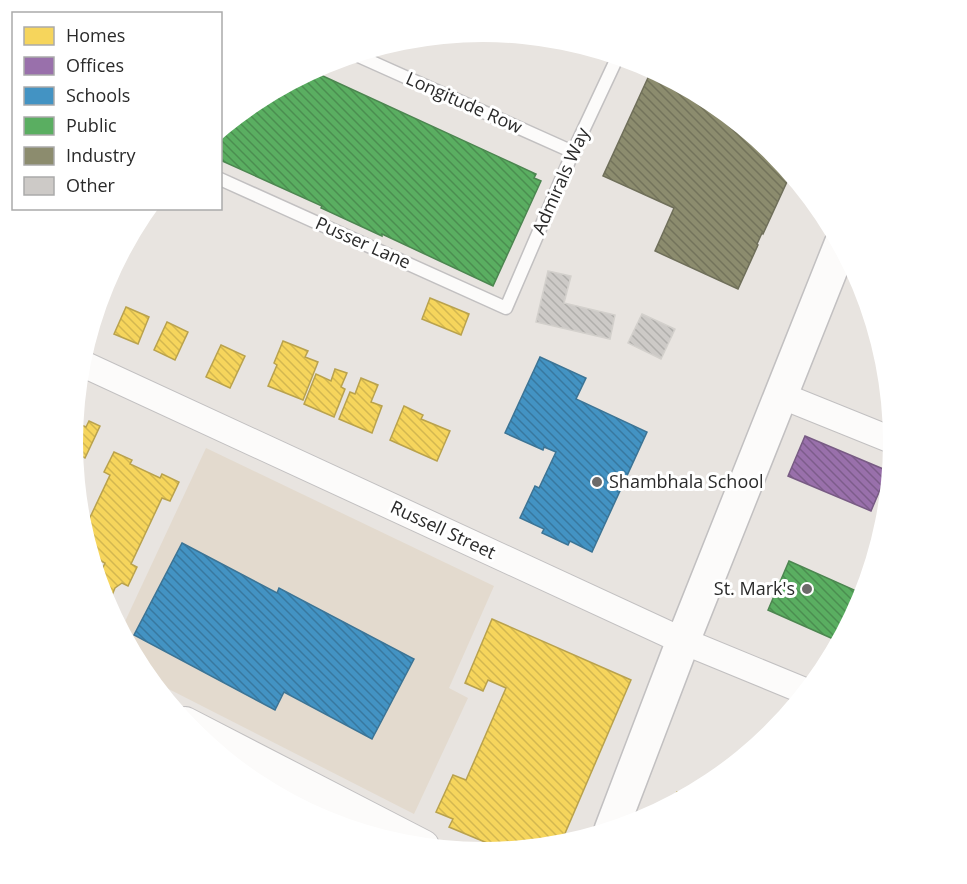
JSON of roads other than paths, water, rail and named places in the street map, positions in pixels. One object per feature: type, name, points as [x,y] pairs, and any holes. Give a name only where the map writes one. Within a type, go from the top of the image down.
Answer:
[{"type":"main road","points":[[615,820],[683,641],[837,255]]},
{"type":"street","name":"Russell Street","points":[[90,367],[683,641],[799,689]]},
{"type":"street","points":[[780,395],[884,437]]},
{"type":"street","points":[[215,738],[395,832]]},
{"type":"lane","name":"Longitude Row","points":[[367,60],[573,152]]},
{"type":"lane","name":"Admirals Way","points":[[506,308],[573,152],[614,64]]},
{"type":"lane","name":"Pusser Lane","points":[[222,180],[506,308]]},
{"type":"place","name":"Shambhala School","points":[[597,482]]},
{"type":"place","name":"St. Mark's","points":[[807,589]]}]
